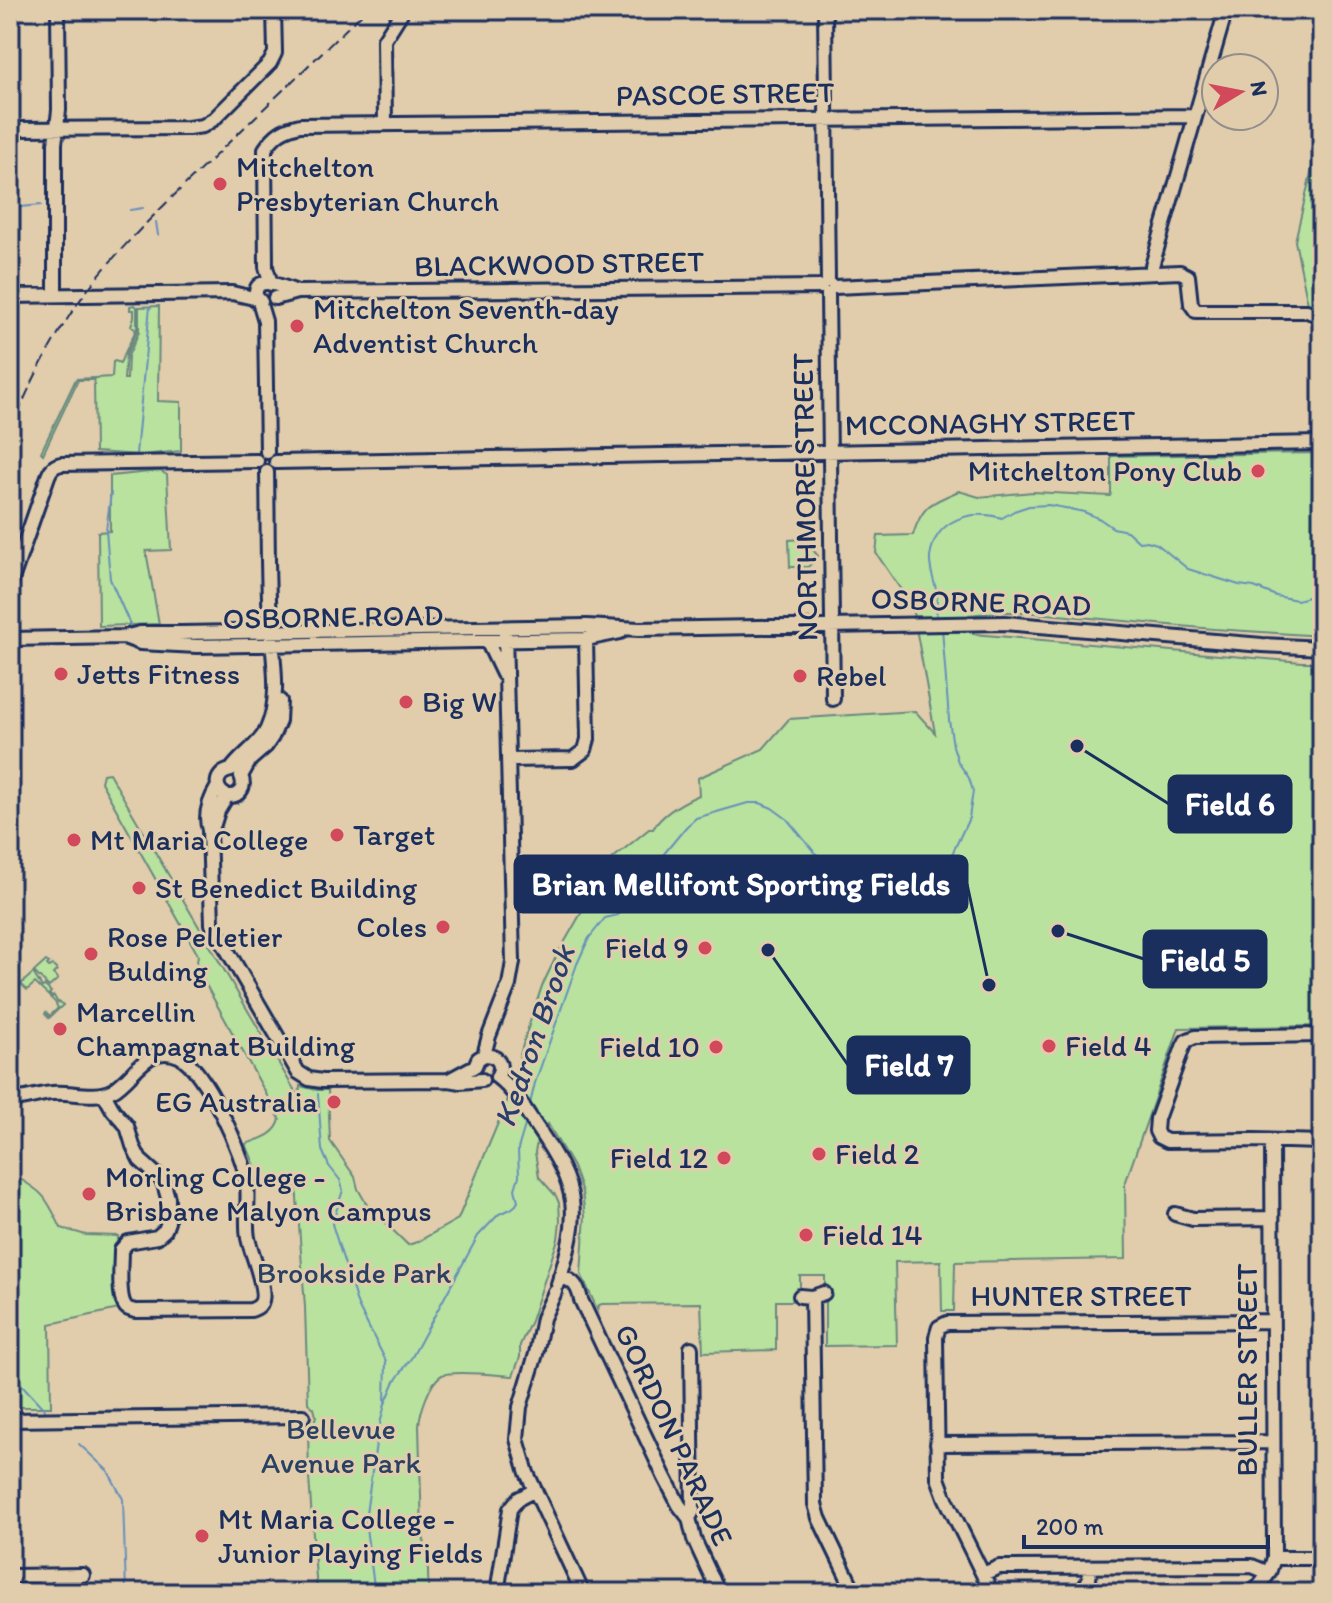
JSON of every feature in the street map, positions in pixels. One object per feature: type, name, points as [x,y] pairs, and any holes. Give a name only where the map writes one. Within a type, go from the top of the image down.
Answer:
[{"type":"street","points":[[55,295],[58,10]]},
{"type":"street","points":[[10,129],[203,126],[214,119],[270,63],[275,53],[274,10]]},
{"type":"street","points":[[385,124],[384,40],[403,10]]},
{"type":"street","name":"NORTHMORE STREET","points":[[825,10],[833,699]]},
{"type":"street","points":[[1152,273],[1226,10]]},
{"type":"street","name":"PASCOE STREET","points":[[266,292],[265,149],[273,136],[300,125],[1194,116]]},
{"type":"street","name":"BLACKWOOD STREET","points":[[10,296],[828,287],[1180,272],[1188,276],[1191,304],[1196,311],[1307,311],[1317,315]]},
{"type":"street","points":[[222,792],[235,796],[241,791],[243,783],[236,773],[238,761],[260,740],[268,727],[274,701],[266,292]]},
{"type":"street","name":"MCCONAGHY STREET","points":[[10,585],[50,471],[61,464],[1322,443]]},
{"type":"street","name":"OSBORNE ROAD","points":[[273,640],[505,634],[587,626],[639,629],[978,623],[1048,625],[1322,648]]},
{"type":"street","name":"OSBORNE ROAD","points":[[10,639],[124,637],[140,633],[273,640],[487,641],[505,634],[586,639],[639,629]]},
{"type":"street","points":[[490,1057],[489,1036],[507,992],[513,962],[505,634]]},
{"type":"street","points":[[508,760],[573,759],[585,750],[588,739],[586,639]]},
{"type":"street","points":[[487,641],[505,676]]},
{"type":"street","points":[[236,773],[225,771],[219,776],[222,792],[214,824],[209,830],[212,924],[300,1074],[322,1081],[490,1081],[497,1077],[500,1065],[490,1057],[478,1059],[475,1066],[476,1074],[482,1080]]},
{"type":"street","points":[[1322,1035],[1189,1039],[1183,1047],[1157,1119],[1156,1131],[1161,1139],[1167,1141],[1322,1142]]},
{"type":"street","points":[[10,1100],[52,1093],[104,1094],[117,1088],[142,1062],[161,1054],[180,1056],[189,1063],[219,1110],[243,1164],[248,1187],[247,1234],[263,1291],[262,1303],[257,1308],[135,1311],[123,1303],[121,1250],[128,1242],[157,1237],[165,1230],[168,1198],[164,1184],[140,1160],[127,1126],[104,1094]]},
{"type":"street","points":[[449,1080],[475,1066]]},
{"type":"street","points":[[497,1077],[511,1089],[547,1141],[568,1181],[574,1209],[571,1238],[557,1285],[551,1320],[536,1354],[520,1407],[517,1433],[520,1454],[583,1593]]},
{"type":"street","name":"BULLER STREET","points":[[1254,1593],[1269,1573],[1274,1558],[1272,1141]]},
{"type":"street","points":[[1175,1214],[1193,1219],[1272,1218]]},
{"type":"street","name":"GORDON PARADE","points":[[557,1285],[577,1285],[581,1300],[664,1476],[689,1518],[694,1539],[719,1593]]},
{"type":"street","points":[[812,1295],[815,1504],[855,1593]]},
{"type":"street","name":"HUNTER STREET","points":[[937,1444],[936,1337],[939,1327],[947,1323],[1272,1321]]},
{"type":"street","points":[[689,1518],[693,1511],[691,1348]]},
{"type":"street","points":[[10,1420],[303,1416]]},
{"type":"street","points":[[992,1593],[941,1488],[937,1444],[1273,1442]]},
{"type":"street","points":[[497,1593],[510,1509],[518,1499],[535,1490]]},
{"type":"street","points":[[1274,1558],[1322,1558]]},
{"type":"street","points":[[983,1574],[999,1567],[1254,1566],[1269,1573]]},
{"type":"street","points":[[1081,1593],[1089,1580],[1090,1567]]},
{"type":"street","points":[[10,1576],[83,1575]]},
{"type":"street","points":[[45,1576],[45,1593]]},
{"type":"green space","points":[[1322,137],[1322,308],[1308,304],[1295,241]]},
{"type":"green space","points":[[130,306],[137,307],[137,331],[126,355],[124,379],[127,379],[128,356],[139,332],[139,307],[159,306],[158,401],[181,402],[181,451],[142,455],[95,452],[94,380],[78,380],[43,454],[41,452],[76,379],[112,377],[113,362],[120,363],[136,330],[131,326],[134,310],[130,310]]},
{"type":"green space","points":[[1322,453],[1322,636],[1024,612],[969,615],[973,634],[1322,662],[1322,1026],[1179,1028],[1125,1184],[1126,1259],[955,1262],[954,1311],[942,1311],[941,1261],[895,1262],[897,1345],[825,1346],[825,1276],[800,1276],[800,1301],[776,1301],[776,1350],[703,1352],[701,1303],[602,1304],[598,1311],[581,1274],[585,1216],[582,1192],[573,1167],[548,1124],[535,1152],[539,1177],[559,1203],[558,1239],[520,1345],[520,1357],[513,1376],[442,1375],[429,1391],[421,1414],[422,1532],[428,1562],[428,1593],[317,1593],[308,1428],[313,1426],[316,1416],[314,1408],[308,1403],[296,1184],[256,1182],[255,1166],[246,1144],[272,1133],[280,1119],[201,976],[198,955],[101,782],[103,774],[109,773],[299,1098],[300,1086],[328,1090],[330,1141],[355,1177],[367,1205],[408,1245],[458,1219],[508,1099],[542,986],[612,859],[653,829],[673,809],[699,795],[698,778],[763,749],[789,719],[915,711],[935,733],[912,606],[876,553],[878,536],[913,535],[920,517],[929,506],[959,491],[979,497],[1033,492],[1110,496],[1111,456]]},
{"type":"green space","points":[[160,471],[167,475],[171,550],[146,551],[159,624],[99,626],[98,532],[110,531],[110,476]]},
{"type":"green space","points":[[804,539],[818,556],[808,567],[790,567],[789,540]]},
{"type":"green space","points":[[46,961],[49,967],[52,965],[57,970],[53,974],[58,979],[49,987],[34,972]]},
{"type":"green space","points":[[33,973],[42,987],[45,986],[51,992],[49,994],[63,1005],[49,1018],[45,1014],[50,1016],[58,1008],[55,1002],[35,983],[27,990],[21,984]]},
{"type":"green space","points":[[10,1173],[42,1195],[61,1228],[86,1235],[118,1236],[116,1277],[119,1309],[50,1324],[51,1407],[10,1407]]},
{"type":"waterway","points":[[10,208],[41,205]]},
{"type":"waterway","points":[[130,210],[143,208]]},
{"type":"waterway","points":[[156,222],[158,235]]},
{"type":"waterway","points":[[136,454],[150,306]]},
{"type":"waterway","points":[[111,493],[106,530],[110,579],[131,627]]},
{"type":"waterway","name":"Kedron Brook","points":[[938,619],[930,557],[939,534],[956,520],[967,516],[1002,518],[1029,506],[1048,505],[1084,512],[1113,528],[1127,531],[1139,542],[1157,544],[1188,569],[1276,596],[1297,600],[1322,593]]},
{"type":"waterway","name":"Kedron Brook","points":[[530,1104],[577,964],[589,938],[605,918],[618,915],[626,908],[636,881],[696,818],[748,803],[760,803],[787,819],[831,868],[849,880],[881,892],[904,891],[920,886],[944,864],[969,818],[973,791],[953,746],[942,628]]},
{"type":"waterway","points":[[318,1094],[322,1150],[343,1190],[332,1224],[358,1306],[386,1361],[385,1402]]},
{"type":"waterway","name":"Kedron Brook","points":[[375,1593],[365,1521],[377,1436],[385,1404],[478,1236],[499,1214],[516,1205],[518,1149],[526,1122]]},
{"type":"waterway","points":[[10,1372],[45,1410]]},
{"type":"waterway","points":[[79,1444],[108,1471],[123,1499],[126,1593]]},
{"type":"railway","points":[[10,433],[58,334],[95,280],[173,197],[366,10]]},
{"type":"place","name":"Mitchelton Presbyterian Church","points":[[220,184]]},
{"type":"place","name":"Mitchelton Seventh-day Adventist Church","points":[[297,326]]},
{"type":"place","name":"Mitchelton Pony Club","points":[[1258,471]]},
{"type":"place","name":"Jetts Fitness","points":[[61,674]]},
{"type":"place","name":"Rebel","points":[[800,676]]},
{"type":"place","name":"Big W","points":[[406,702]]},
{"type":"place","name":"Field 6","points":[[1077,746]]},
{"type":"place","name":"Target","points":[[337,835]]},
{"type":"place","name":"Mt Maria College","points":[[74,840]]},
{"type":"place","name":"St Benedict Building","points":[[139,888]]},
{"type":"place","name":"Coles","points":[[443,927]]},
{"type":"place","name":"Field 5","points":[[1058,931]]},
{"type":"place","name":"Field 9","points":[[705,948]]},
{"type":"place","name":"Field 7","points":[[768,950]]},
{"type":"place","name":"Rose Pelletier Bulding","points":[[91,954]]},
{"type":"place","name":"Brian Mellifont Sporting Fields","points":[[989,985]]},
{"type":"place","name":"Marcellin Champagnat Building","points":[[60,1029]]},
{"type":"place","name":"Field 4","points":[[1049,1046]]},
{"type":"place","name":"Field 10","points":[[716,1047]]},
{"type":"place","name":"EG Australia","points":[[334,1102]]},
{"type":"place","name":"Field 2","points":[[819,1154]]},
{"type":"place","name":"Field 12","points":[[724,1158]]},
{"type":"place","name":"Morling College - Brisbane Malyon Campus","points":[[89,1194]]},
{"type":"place","name":"Field 14","points":[[806,1235]]},
{"type":"place","name":"Mt Maria College - Junior Playing Fields","points":[[202,1536]]},
{"type":"park label","name":"Brookside Park","points":[[354,1273]]},
{"type":"park label","name":"Bellevue Avenue Park","points":[[341,1446]]}]
